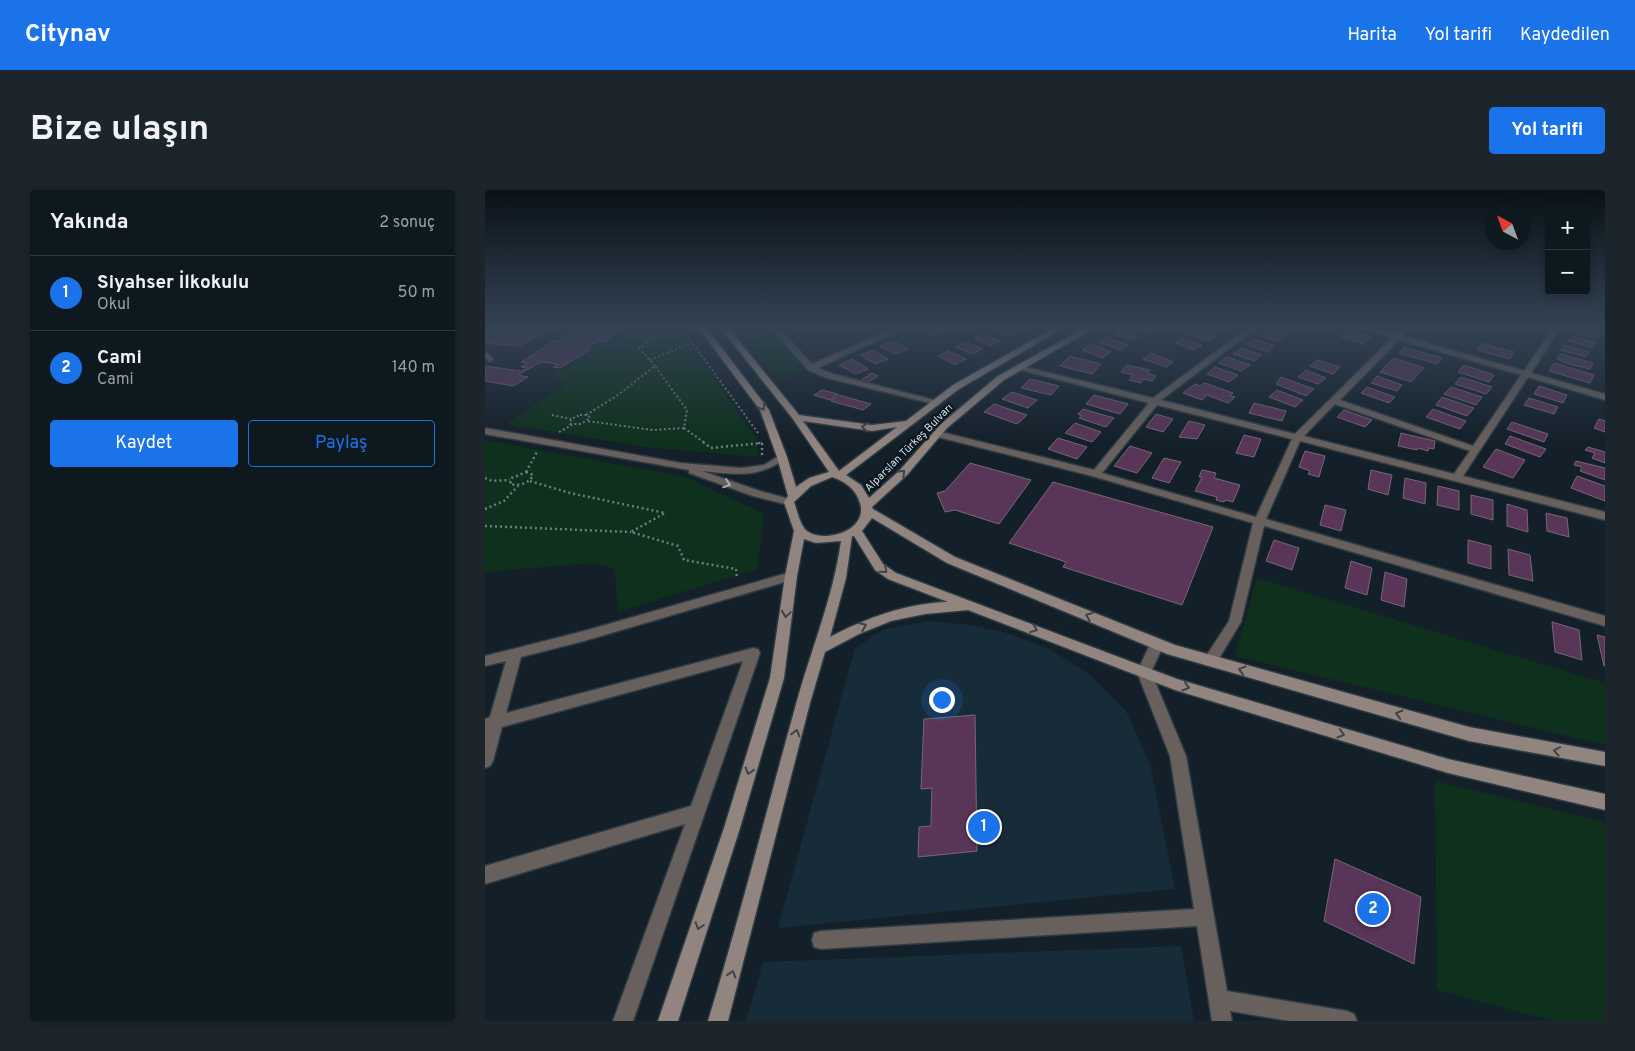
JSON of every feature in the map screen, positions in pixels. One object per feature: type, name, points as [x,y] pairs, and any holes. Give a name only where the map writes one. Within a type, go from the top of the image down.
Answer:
[{"type":"main road","points":[[668,1021],[732,828],[777,678],[791,576],[800,531],[782,457],[765,410],[731,365]]},
{"type":"main road","points":[[754,365],[796,417],[838,475],[861,492],[867,509],[863,523],[851,532],[824,540],[813,538],[800,531]]},
{"type":"main road","name":"Alparslan Türkeş Bulvarı","points":[[838,475],[913,422],[956,387],[995,365]]},
{"type":"main road","name":"Alparslan Türkeş Bulvarı","points":[[867,509],[937,434],[1001,378],[1024,365]]},
{"type":"main road","points":[[796,417],[872,428],[913,422]]},
{"type":"main road","points":[[791,499],[797,490],[812,480],[832,474],[838,475]]},
{"type":"main road","points":[[867,509],[951,560],[1157,644],[1469,734],[1605,760]]},
{"type":"main road","points":[[851,532],[879,567],[892,576],[1175,684],[1448,766],[1605,802]]},
{"type":"main road","points":[[718,1021],[737,960],[804,702],[844,568],[851,532]]},
{"type":"main road","points":[[820,650],[859,628],[911,610],[948,606],[976,607]]},
{"type":"street","points":[[808,365],[811,368],[830,376],[938,402]]},
{"type":"street","points":[[811,368],[818,365]]},
{"type":"street","points":[[1096,474],[1156,400],[1203,365]]},
{"type":"street","points":[[1211,661],[1235,622],[1259,523],[1297,438],[1370,365]]},
{"type":"street","points":[[1493,365],[1605,397]]},
{"type":"street","points":[[1456,479],[1532,365]]},
{"type":"street","points":[[1020,367],[1156,400],[1297,438],[1605,516]]},
{"type":"street","points":[[1334,401],[1475,450]]},
{"type":"street","points":[[485,431],[681,466],[741,471],[767,467],[782,457]]},
{"type":"street","points":[[937,434],[1096,474],[1259,523],[1605,621]]},
{"type":"street","points":[[681,466],[757,494],[791,499]]},
{"type":"street","points":[[485,662],[584,636],[791,576]]},
{"type":"street","points":[[1157,644],[1145,672],[1178,756],[1222,1021]]},
{"type":"street","points":[[491,723],[753,653],[623,1021]]},
{"type":"street","points":[[485,761],[491,723],[515,654]]},
{"type":"street","points":[[485,875],[697,812]]},
{"type":"street","points":[[821,940],[1204,917]]},
{"type":"street","points":[[1218,999],[1347,1021]]},
{"type":"path","points":[[708,365],[759,434],[762,443],[762,459]]},
{"type":"path","points":[[552,414],[571,419],[586,415],[619,394],[655,366],[687,410],[684,428]]},
{"type":"path","points":[[586,415],[590,418],[587,421]]},
{"type":"path","points":[[571,419],[569,422],[574,425],[587,421],[653,430],[684,428],[711,448],[762,443]]},
{"type":"path","points":[[555,434],[565,436]]},
{"type":"path","points":[[526,472],[542,441]]},
{"type":"path","points":[[485,478],[492,481],[510,480],[518,474],[526,472],[533,475],[530,481]]},
{"type":"path","points":[[510,480],[512,485],[519,485],[530,481],[570,493],[665,513],[631,532]]},
{"type":"path","points":[[485,509],[504,501],[519,485]]},
{"type":"path","points":[[485,526],[631,532],[678,546],[684,560],[736,569],[739,591]]},
{"type":"shaded area","points":[[931,621],[971,625],[1007,633],[1049,649],[1088,673],[1126,711],[1150,764],[1175,889],[778,928],[855,648],[884,629]]},
{"type":"shaded area","points":[[1181,946],[1194,1021],[746,1021],[763,962]]},
{"type":"green space","points":[[570,365],[705,365],[757,440],[758,457],[644,447],[506,424],[566,385],[551,377]]},
{"type":"green space","points":[[767,365],[799,365],[803,369],[779,380]]},
{"type":"green space","points":[[485,440],[686,477],[764,514],[757,569],[618,612],[615,569],[594,563],[485,572]]},
{"type":"green space","points":[[1257,578],[1605,683],[1605,745],[1235,656]]},
{"type":"green space","points":[[1435,781],[1605,822],[1605,1021],[1553,1021],[1437,990]]},
{"type":"building","points":[[524,365],[536,365],[518,375],[528,377],[513,386],[485,381],[485,366],[521,371],[528,368],[521,367]]},
{"type":"building","points":[[557,365],[565,365],[560,368],[553,367]]},
{"type":"building","points":[[839,365],[861,365],[868,369],[856,374]]},
{"type":"building","points":[[1061,365],[1100,365],[1092,374],[1060,366]]},
{"type":"building","points":[[1127,365],[1150,370],[1147,373],[1156,376],[1152,381],[1143,379],[1141,383],[1129,380],[1133,375],[1121,372]]},
{"type":"building","points":[[1224,365],[1250,365],[1241,371]]},
{"type":"building","points":[[1333,365],[1340,367],[1333,374],[1310,366]]},
{"type":"building","points":[[1387,365],[1414,365],[1424,368],[1411,382],[1380,372]]},
{"type":"building","points":[[1464,365],[1494,375],[1489,382],[1458,372]]},
{"type":"building","points":[[1553,365],[1560,365],[1594,375],[1590,383],[1549,371]]},
{"type":"building","points":[[1572,365],[1592,365],[1590,369]]},
{"type":"building","points":[[1215,367],[1238,375],[1229,382],[1207,374]]},
{"type":"building","points":[[1306,370],[1326,378],[1318,384],[1298,377]]},
{"type":"building","points":[[872,373],[878,376],[868,382],[861,380]]},
{"type":"building","points":[[1377,376],[1402,385],[1397,391],[1371,383]]},
{"type":"building","points":[[1281,377],[1314,389],[1306,396],[1276,384]]},
{"type":"building","points":[[1461,377],[1492,387],[1486,394],[1455,384]]},
{"type":"building","points":[[1030,379],[1059,386],[1051,395],[1021,388]]},
{"type":"building","points":[[1205,383],[1233,393],[1230,396],[1235,397],[1228,403],[1207,395],[1202,400],[1183,393],[1195,384],[1200,386]]},
{"type":"building","points":[[1539,386],[1567,395],[1563,403],[1534,394]]},
{"type":"building","points":[[1367,387],[1395,397],[1389,403],[1361,393]]},
{"type":"building","points":[[1451,387],[1482,397],[1476,405],[1444,394]]},
{"type":"building","points":[[822,390],[838,394],[830,400],[814,395]]},
{"type":"building","points":[[1277,390],[1303,400],[1295,407],[1269,397]]},
{"type":"building","points":[[1012,392],[1037,400],[1028,408],[1002,399]]},
{"type":"building","points":[[839,395],[871,404],[863,410],[831,401]]},
{"type":"building","points":[[1094,395],[1128,404],[1120,414],[1086,404]]},
{"type":"building","points":[[1442,397],[1474,408],[1467,416],[1436,405]]},
{"type":"building","points":[[1529,398],[1558,407],[1554,414],[1524,405]]},
{"type":"building","points":[[1254,403],[1286,411],[1282,421],[1249,413]]},
{"type":"building","points":[[994,404],[1027,415],[1017,424],[984,412]]},
{"type":"building","points":[[1083,409],[1114,418],[1106,427],[1079,418],[1082,416],[1078,414]]},
{"type":"building","points":[[1433,409],[1466,421],[1460,429],[1426,417]]},
{"type":"building","points":[[1344,410],[1372,420],[1365,427],[1337,417]]},
{"type":"building","points":[[1156,414],[1173,419],[1163,432],[1146,427]]},
{"type":"building","points":[[1599,419],[1605,421],[1605,432],[1594,428]]},
{"type":"building","points":[[1189,421],[1205,425],[1197,439],[1179,437]]},
{"type":"building","points":[[1512,422],[1548,434],[1544,442],[1507,429]]},
{"type":"building","points":[[1075,423],[1101,432],[1092,442],[1065,433]]},
{"type":"building","points":[[1401,433],[1435,441],[1434,449],[1429,448],[1428,451],[1398,446]]},
{"type":"building","points":[[1244,435],[1261,439],[1254,457],[1236,453]]},
{"type":"building","points":[[1510,436],[1546,449],[1540,457],[1505,444]]},
{"type":"building","points":[[1058,438],[1087,447],[1077,459],[1048,449]]},
{"type":"building","points":[[1130,446],[1152,453],[1137,473],[1114,466]]},
{"type":"building","points":[[1588,447],[1605,452],[1605,463],[1592,458],[1595,453],[1585,450]]},
{"type":"building","points":[[1496,449],[1525,460],[1513,478],[1483,467]]},
{"type":"building","points":[[1305,451],[1325,456],[1319,477],[1308,474],[1310,471],[1299,467]]},
{"type":"building","points":[[1164,458],[1181,462],[1169,483],[1152,478]]},
{"type":"building","points":[[1576,461],[1605,468],[1605,480],[1580,471],[1582,467],[1574,465]]},
{"type":"building","points":[[970,463],[1031,480],[999,524],[955,510],[945,512],[937,493],[945,491]]},
{"type":"building","points":[[1202,470],[1216,473],[1214,478],[1240,485],[1233,502],[1216,500],[1217,497],[1195,491],[1202,477],[1199,477]]},
{"type":"building","points":[[1371,470],[1392,475],[1388,495],[1368,489]]},
{"type":"building","points":[[1577,476],[1605,486],[1605,501],[1571,488]]},
{"type":"building","points":[[1405,478],[1426,483],[1425,504],[1403,498]]},
{"type":"building","points":[[1053,482],[1213,527],[1182,605],[1063,567],[1066,562],[1009,543]]},
{"type":"building","points":[[1438,486],[1459,491],[1459,510],[1437,505]]},
{"type":"building","points":[[1471,495],[1493,500],[1493,520],[1471,514]]},
{"type":"building","points":[[1507,504],[1527,510],[1528,532],[1507,526]]},
{"type":"building","points":[[1325,505],[1346,510],[1341,531],[1320,525]]},
{"type":"building","points":[[1546,513],[1567,518],[1569,537],[1547,531]]},
{"type":"building","points":[[1274,540],[1299,548],[1292,570],[1266,561]]},
{"type":"building","points":[[1468,540],[1491,546],[1491,569],[1468,563]]},
{"type":"building","points":[[1508,549],[1530,555],[1533,581],[1509,575]]},
{"type":"building","points":[[1351,561],[1372,568],[1367,595],[1345,588]]},
{"type":"building","points":[[1385,572],[1407,579],[1404,607],[1381,600]]},
{"type":"building","points":[[1552,622],[1579,630],[1582,660],[1555,652]]},
{"type":"building","points":[[1597,635],[1605,637],[1605,666],[1604,666]]},
{"type":"building","points":[[975,715],[977,851],[918,857],[919,827],[931,826],[932,788],[921,789],[924,719]]},
{"type":"building","points":[[1335,859],[1421,897],[1414,964],[1324,921]]},
{"type":"place","name":"Siyahser İlkokulu","points":[[984,827]]},
{"type":"place","name":"Cami","points":[[1373,909]]}]
